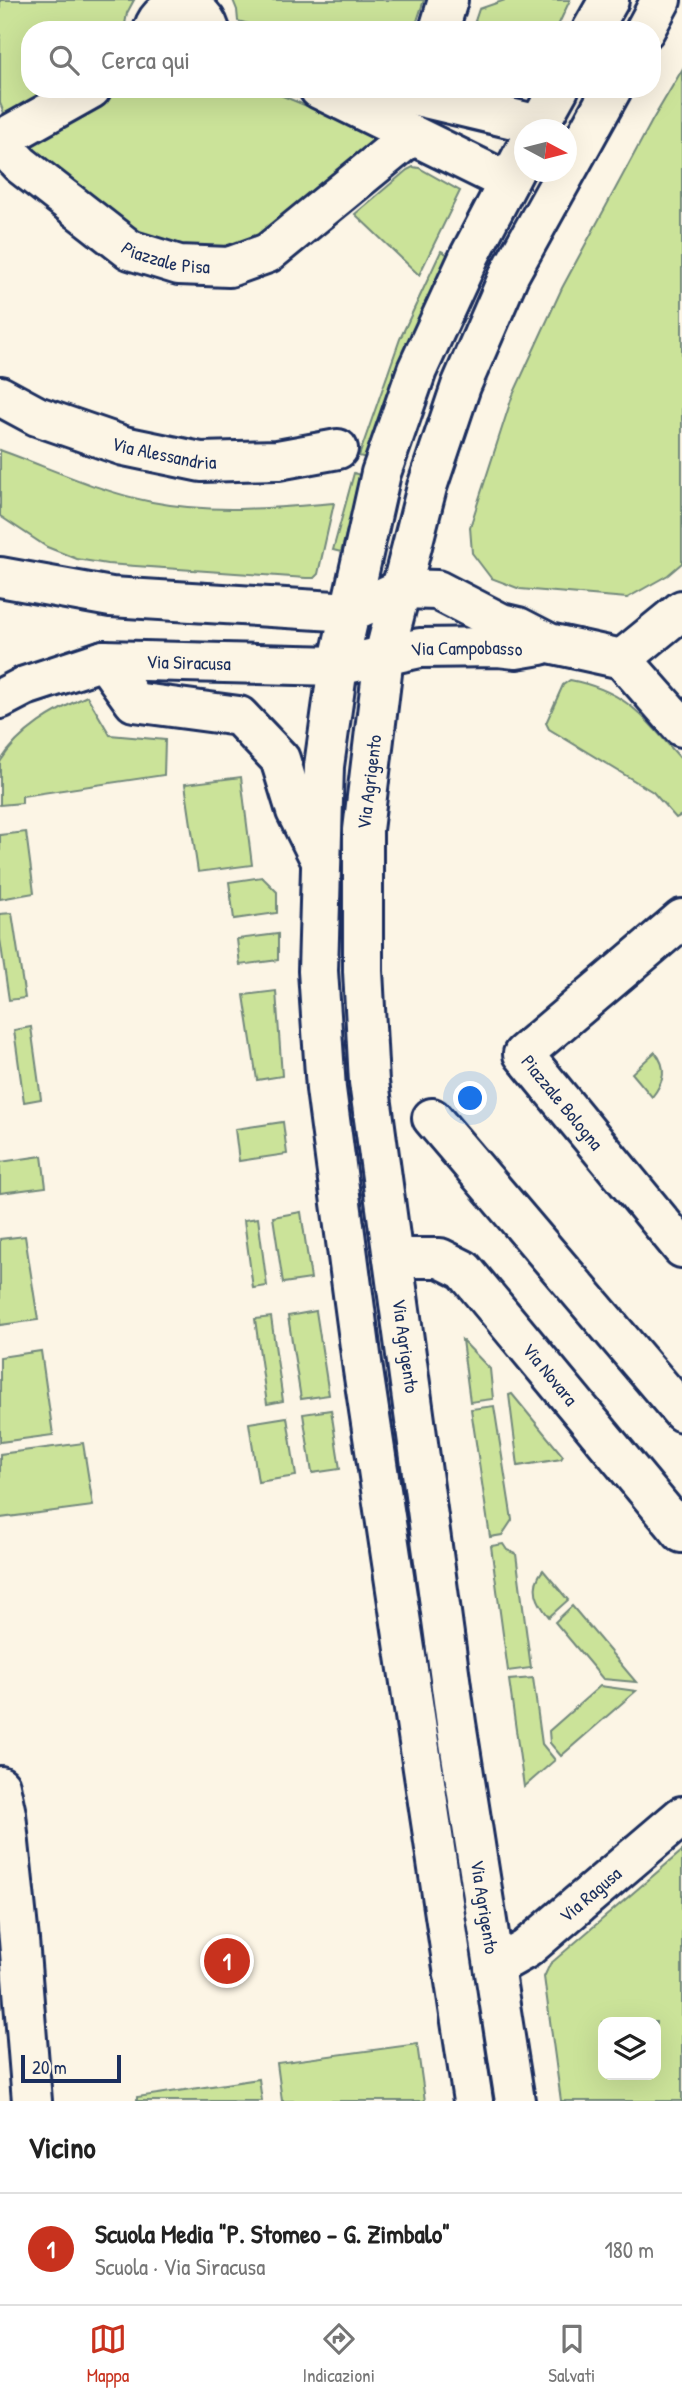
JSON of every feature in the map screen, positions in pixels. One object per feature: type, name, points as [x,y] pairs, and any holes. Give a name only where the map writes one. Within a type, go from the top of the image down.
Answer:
[{"type":"street","points":[[442,21],[448,0]]},
{"type":"street","points":[[597,21],[609,0]]},
{"type":"street","points":[[650,21],[661,0]]},
{"type":"street","points":[[165,13],[190,8],[199,12],[206,21]]},
{"type":"street","name":"Piazzale Pisa","points":[[75,98],[0,142],[21,165],[130,250],[179,265],[229,267],[268,253],[412,135]]},
{"type":"street","points":[[336,98],[412,135],[514,146]]},
{"type":"street","points":[[424,98],[514,141]]},
{"type":"street","name":"Via Agrigento","points":[[542,119],[554,98]]},
{"type":"street","name":"Via Agrigento","points":[[515,2101],[456,1723],[369,1082],[363,971],[363,830],[384,656],[427,487],[461,386],[510,273],[607,98]]},
{"type":"street","name":"Via Agrigento","points":[[473,2101],[363,1370],[326,1089],[318,971],[324,766],[338,666],[381,473],[417,370],[470,255],[514,172]]},
{"type":"street","name":"Via Alessandria","points":[[0,396],[37,416],[124,446],[201,462],[278,460],[338,449]]},
{"type":"street","points":[[0,577],[111,597],[351,612],[401,589]]},
{"type":"street","name":"Via Campobasso","points":[[401,589],[437,590],[501,623],[518,627],[549,643],[622,659]]},
{"type":"street","points":[[682,610],[622,659],[682,727]]},
{"type":"street","name":"Via Campobasso","points":[[384,656],[420,648],[516,649],[549,643]]},
{"type":"street","name":"Via Siracusa","points":[[0,699],[25,686],[104,660],[338,666],[384,656]]},
{"type":"street","points":[[104,660],[134,702],[239,716],[280,759],[296,811],[321,860]]},
{"type":"street","points":[[239,716],[242,664]]},
{"type":"street","name":"Piazzale Bologna","points":[[682,919],[523,1054],[682,1248]]},
{"type":"street","points":[[432,1118],[682,1412]]},
{"type":"street","name":"Via Novara","points":[[394,1258],[440,1258],[464,1270],[682,1533]]},
{"type":"street","points":[[0,1786],[6,1814],[19,1940],[32,2101]]},
{"type":"street","name":"Via Ragusa","points":[[494,1967],[527,1949],[682,1816]]},
{"type":"street","points":[[0,2017],[27,2049]]},
{"type":"green space","points":[[0,0],[134,0],[126,21],[21,21],[21,98],[40,98],[6,118],[0,103]]},
{"type":"green space","points":[[233,0],[424,0],[417,21],[238,21]]},
{"type":"green space","points":[[505,0],[570,0],[560,21],[475,21],[479,9]]},
{"type":"green space","points":[[682,70],[682,563],[668,575],[627,598],[520,589],[491,578],[472,553],[470,527],[512,397],[562,288]]},
{"type":"green space","points":[[101,98],[288,98],[386,139],[255,243],[217,254],[153,243],[19,147]]},
{"type":"green space","points":[[413,167],[460,191],[419,275],[355,214]]},
{"type":"green space","points":[[441,251],[449,255],[413,334],[367,458],[359,456],[400,339]]},
{"type":"green space","points":[[0,450],[113,492],[175,506],[243,509],[334,503],[318,574],[314,578],[306,578],[107,564],[77,559],[47,547],[0,516]]},
{"type":"green space","points":[[354,473],[362,476],[341,552],[333,550]]},
{"type":"green space","points":[[570,680],[607,691],[621,699],[646,720],[682,760],[682,815],[676,818],[653,792],[549,729],[546,723],[563,685]]},
{"type":"green space","points":[[87,696],[110,735],[165,740],[164,775],[22,796],[22,803],[0,805],[0,762],[8,751],[17,740],[39,723]]},
{"type":"green space","points":[[241,777],[252,865],[198,872],[185,784]]},
{"type":"green space","points":[[26,832],[34,893],[0,899],[0,835]]},
{"type":"green space","points":[[262,877],[277,892],[277,913],[234,919],[229,882]]},
{"type":"green space","points":[[12,913],[25,998],[9,1000],[0,939],[0,914]]},
{"type":"green space","points":[[278,934],[278,960],[240,965],[237,939]]},
{"type":"green space","points":[[276,991],[282,1076],[257,1080],[244,995]]},
{"type":"green space","points":[[31,1027],[41,1099],[24,1102],[14,1030]]},
{"type":"green space","points":[[655,1052],[662,1064],[663,1075],[652,1097],[632,1073]]},
{"type":"green space","points":[[283,1122],[287,1154],[239,1161],[235,1129]]},
{"type":"green space","points":[[42,1156],[46,1187],[0,1193],[0,1162]]},
{"type":"green space","points":[[301,1212],[311,1279],[283,1283],[273,1217]]},
{"type":"green space","points":[[258,1218],[267,1286],[253,1288],[244,1220]]},
{"type":"green space","points":[[25,1236],[38,1320],[0,1325],[0,1239]]},
{"type":"green space","points":[[316,1311],[329,1395],[301,1399],[288,1316]]},
{"type":"green space","points":[[271,1317],[283,1401],[267,1404],[255,1319]]},
{"type":"green space","points":[[462,1340],[490,1369],[493,1399],[470,1402]]},
{"type":"green space","points":[[41,1351],[53,1435],[0,1442],[0,1357]]},
{"type":"green space","points":[[512,1394],[563,1456],[561,1459],[518,1466],[509,1395]]},
{"type":"green space","points":[[494,1406],[512,1520],[502,1535],[490,1537],[471,1409]]},
{"type":"green space","points":[[331,1410],[340,1469],[312,1473],[303,1414]]},
{"type":"green space","points":[[287,1417],[296,1476],[258,1482],[249,1423]]},
{"type":"green space","points":[[83,1443],[93,1506],[0,1518],[0,1454]]},
{"type":"green space","points":[[503,1544],[507,1550],[516,1554],[531,1668],[508,1671],[491,1546]]},
{"type":"green space","points":[[543,1570],[568,1600],[549,1617],[536,1594],[536,1582]]},
{"type":"green space","points":[[572,1606],[636,1682],[603,1679],[555,1622]]},
{"type":"green space","points":[[533,1678],[542,1744],[555,1760],[524,1787],[509,1680]]},
{"type":"green space","points":[[600,1686],[636,1691],[561,1756],[550,1743],[549,1731]]},
{"type":"green space","points":[[682,1851],[682,2101],[561,2101],[544,1977],[550,1964]]},
{"type":"green space","points":[[417,2044],[425,2101],[282,2101],[277,2063]]},
{"type":"green space","points":[[259,2079],[262,2101],[137,2101],[137,2097]]},
{"type":"place","name":"Scuola Media \"P. Stomeo - G. Zimbalo\"","points":[[227,1961]]}]
